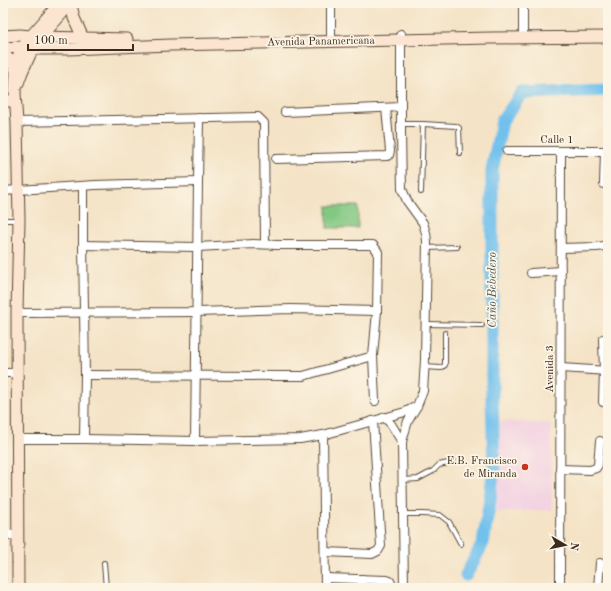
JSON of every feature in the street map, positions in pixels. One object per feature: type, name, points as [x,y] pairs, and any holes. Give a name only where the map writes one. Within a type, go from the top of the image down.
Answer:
[{"type":"main road","points":[[18,588],[18,190],[15,97],[19,71],[17,59],[28,48],[31,36],[49,16],[67,4]]},
{"type":"main road","points":[[31,36],[67,4]]},
{"type":"main road","points":[[67,4],[83,38]]},
{"type":"main road","name":"Avenida Panamericana","points":[[523,35],[608,30]]},
{"type":"main road","name":"Avenida Panamericana","points":[[3,36],[120,40],[523,35],[608,37]]},
{"type":"main road","name":"Avenida Panamericana","points":[[3,48],[56,49],[331,38]]},
{"type":"main road","points":[[19,71],[36,58],[56,49]]},
{"type":"main road","points":[[3,54],[19,71]]},
{"type":"main road","points":[[3,102],[15,97]]},
{"type":"street","points":[[331,3],[331,38]]},
{"type":"street","points":[[523,3],[523,35]]},
{"type":"street","points":[[401,37],[402,189],[422,223],[426,233],[427,248],[423,391],[417,406],[408,421],[402,442],[404,588]]},
{"type":"street","points":[[285,112],[401,107]]},
{"type":"street","points":[[276,159],[387,156],[389,155],[390,151],[386,108]]},
{"type":"street","points":[[16,122],[258,117],[264,123],[265,244]]},
{"type":"street","points":[[194,441],[199,118]]},
{"type":"street","name":"Calle 1","points":[[507,151],[606,151]]},
{"type":"street","name":"Avenida 3","points":[[560,588],[562,151]]},
{"type":"street","points":[[604,184],[606,151]]},
{"type":"street","points":[[3,191],[84,186],[198,182]]},
{"type":"street","points":[[84,186],[82,245],[85,375],[84,439]]},
{"type":"street","points":[[561,248],[604,246],[608,240]]},
{"type":"street","points":[[82,245],[373,245],[378,252],[377,311],[373,356],[374,401]]},
{"type":"street","points":[[532,273],[561,271]]},
{"type":"street","points":[[17,313],[197,312],[291,309],[377,311]]},
{"type":"street","points":[[603,338],[606,371],[603,402]]},
{"type":"street","points":[[85,375],[303,376],[373,356]]},
{"type":"street","points":[[561,368],[606,371]]},
{"type":"street","points":[[3,374],[17,373]]},
{"type":"street","points":[[17,439],[194,441],[300,439],[323,435],[405,412],[417,406]]},
{"type":"street","points":[[384,417],[391,424],[402,442]]},
{"type":"street","points":[[325,552],[372,554],[378,551],[381,546],[373,421]]},
{"type":"street","points":[[323,435],[326,588]]},
{"type":"street","points":[[560,469],[590,470],[596,468],[598,465],[600,441]]},
{"type":"street","points":[[3,535],[17,535]]},
{"type":"street","points":[[598,588],[600,563]]},
{"type":"street","points":[[326,578],[362,584],[390,580],[391,588]]},
{"type":"lane","points":[[401,124],[456,126],[460,128],[460,153]]},
{"type":"lane","points":[[421,192],[423,124]]},
{"type":"lane","points":[[3,220],[18,220]]},
{"type":"lane","points":[[427,248],[457,247]]},
{"type":"lane","points":[[425,324],[482,324]]},
{"type":"lane","points":[[424,367],[441,368],[445,365],[446,333]]},
{"type":"lane","points":[[403,480],[418,479],[433,471],[439,465],[453,462]]},
{"type":"lane","points":[[403,514],[440,515],[449,522],[460,544]]},
{"type":"lane","points":[[104,563],[106,588]]},
{"type":"shaded area","name":"E.B. Francisco de Miranda","points":[[501,421],[551,424],[552,510],[496,512]]},
{"type":"green space","points":[[327,206],[358,206],[358,228],[327,228]]},
{"type":"waterway","name":"Caño Bebedero","points":[[466,575],[483,543],[494,465],[492,398],[492,170],[502,121],[522,93],[608,90]]},
{"type":"place","name":"E.B. Francisco de Miranda","points":[[525,467]]}]
